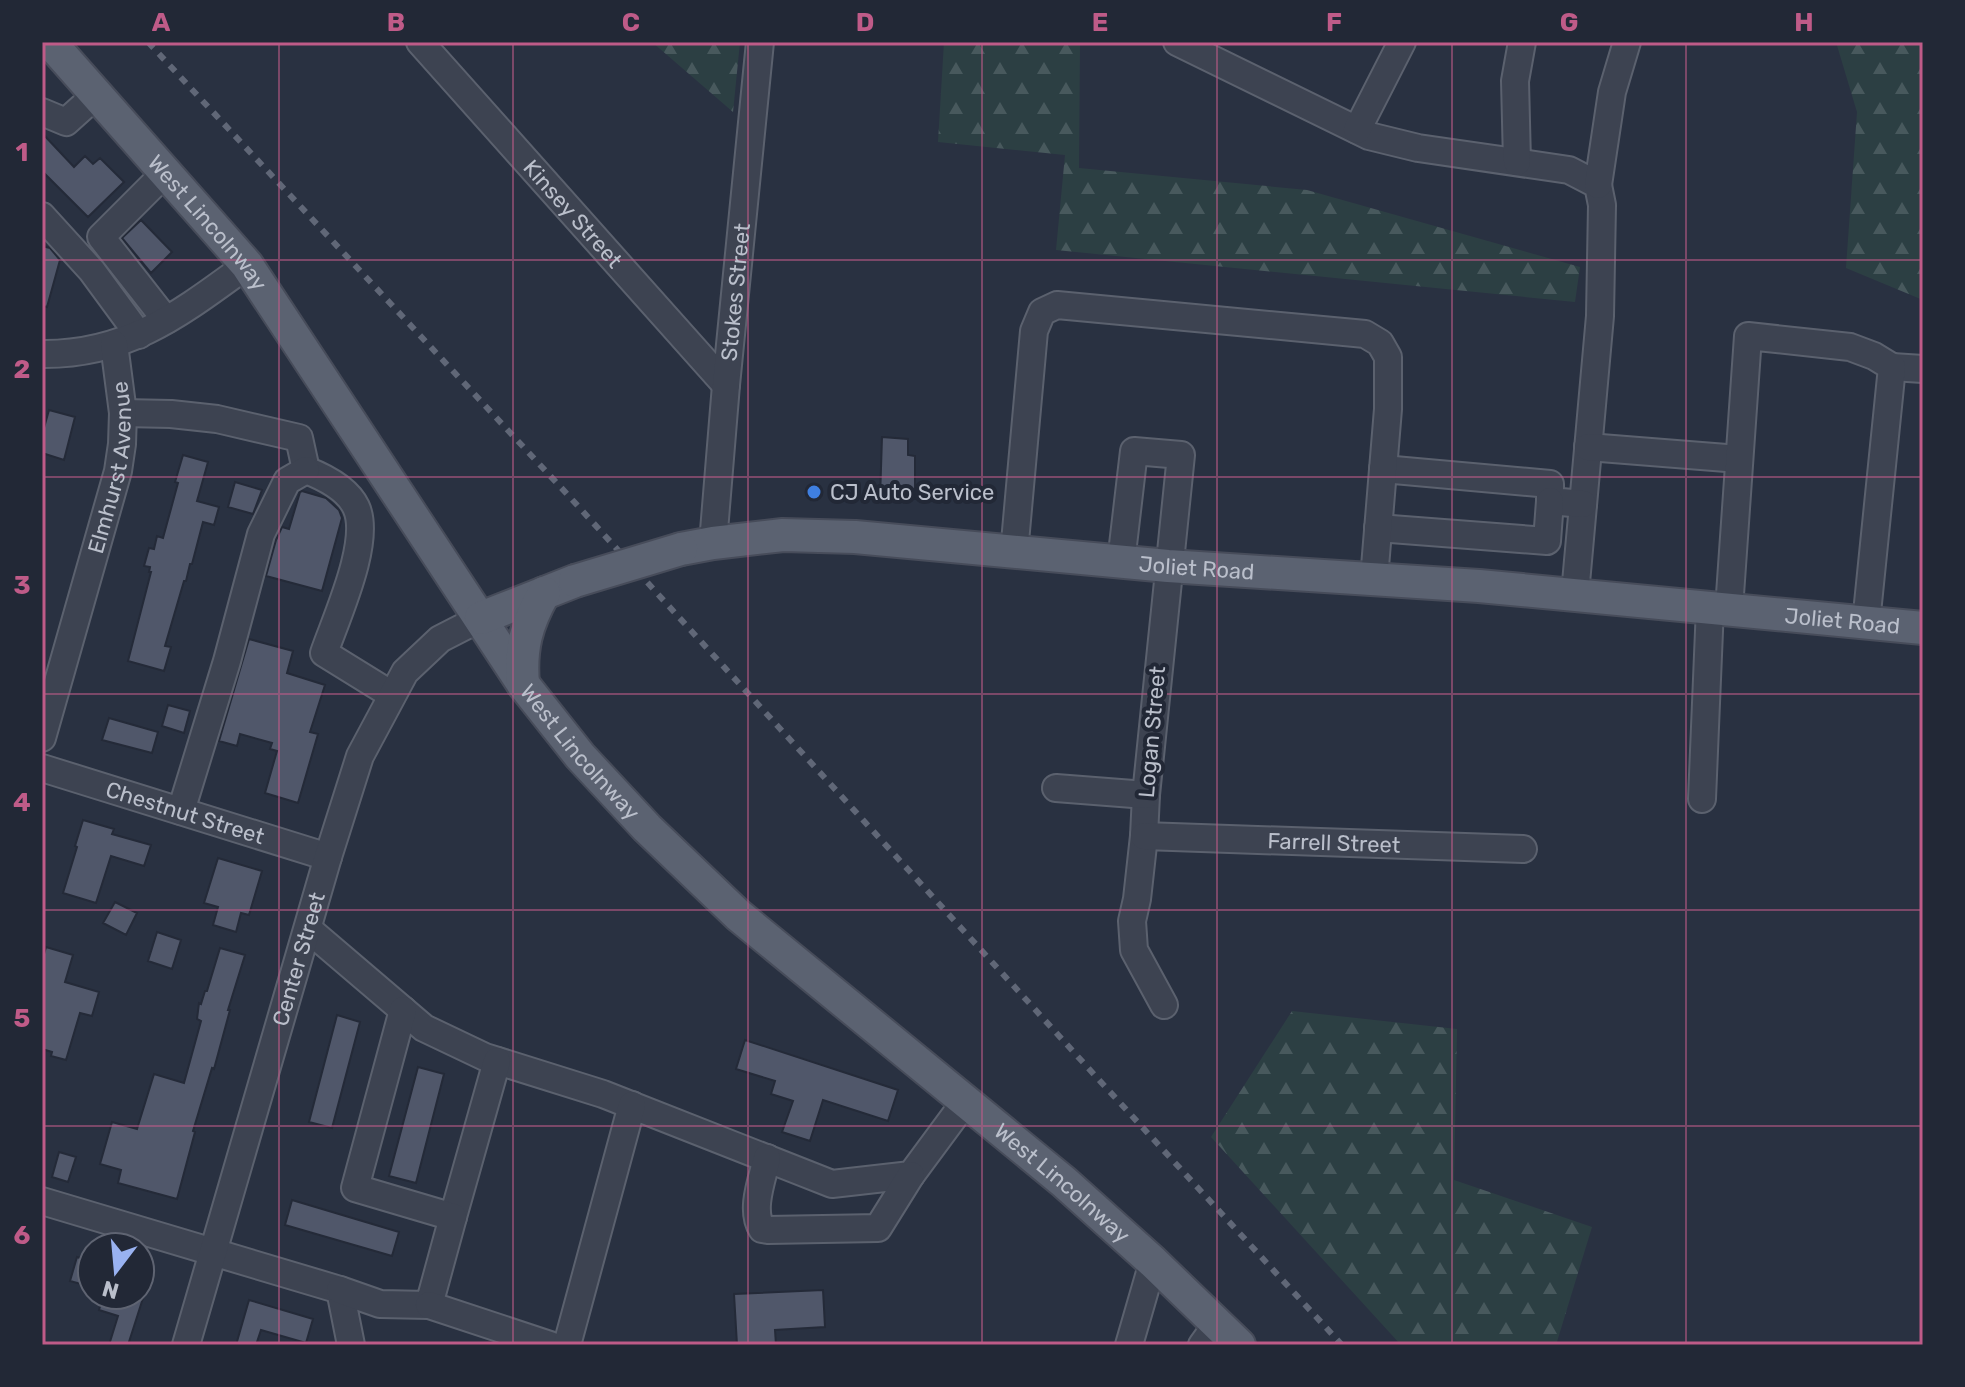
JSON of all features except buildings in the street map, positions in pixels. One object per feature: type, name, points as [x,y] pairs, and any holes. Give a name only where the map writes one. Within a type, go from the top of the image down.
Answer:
[{"type":"main road","name":"West Lincolnway","points":[[50,42],[247,265],[523,684],[580,756],[647,828],[738,915],[1064,1182],[1153,1262],[1220,1338]]},
{"type":"main road","name":"Joliet Road","points":[[481,618],[575,581],[681,549],[783,535],[855,537],[1168,566],[1479,586],[1923,628]]},
{"type":"main road","points":[[523,684],[522,664],[527,628],[544,593]]},
{"type":"street","name":"Kinsey Street","points":[[420,42],[726,385]]},
{"type":"street","name":"Stokes Street","points":[[713,543],[760,42]]},
{"type":"street","points":[[1177,42],[1369,136],[1418,148],[1569,170],[1598,185]]},
{"type":"street","points":[[1357,130],[1402,42]]},
{"type":"street","points":[[1517,162],[1515,81],[1522,42]]},
{"type":"street","points":[[1575,594],[1600,316],[1602,205],[1598,185],[1612,92],[1627,42]]},
{"type":"street","points":[[42,112],[66,122],[96,95]]},
{"type":"street","points":[[80,257],[165,173]]},
{"type":"street","points":[[44,221],[92,271],[139,335]]},
{"type":"street","points":[[101,237],[166,320]]},
{"type":"street","points":[[42,354],[66,354],[114,344],[139,335],[189,307],[247,265]]},
{"type":"street","points":[[1014,553],[1034,331],[1042,312],[1057,305],[1365,334],[1380,343],[1388,357],[1388,409],[1374,579]]},
{"type":"street","points":[[1702,799],[1720,608],[1739,459],[1748,336],[1850,347],[1892,367],[1923,369]]},
{"type":"street","name":"Elmhurst Avenue","points":[[42,738],[118,471],[123,413],[114,344]]},
{"type":"street","points":[[1866,623],[1892,367]]},
{"type":"street","points":[[123,413],[217,419],[299,438],[306,470]]},
{"type":"street","points":[[1588,447],[1739,459]]},
{"type":"street","name":"Logan Street","points":[[1121,562],[1134,451],[1181,455],[1144,836],[1132,921],[1134,950],[1164,1005]]},
{"type":"street","points":[[1378,528],[1547,541],[1550,484],[1383,469]]},
{"type":"street","points":[[306,470],[325,478],[342,491],[356,508],[358,518],[358,554],[324,653],[392,695]]},
{"type":"street","points":[[181,811],[261,534],[287,481],[306,470]]},
{"type":"street","points":[[1550,501],[1583,504]]},
{"type":"street","name":"Center Street","points":[[186,1345],[360,756],[405,672],[440,639],[481,618]]},
{"type":"street","name":"Chestnut Street","points":[[42,768],[328,857]]},
{"type":"street","points":[[1056,788],[1146,795]]},
{"type":"street","name":"Farrell Street","points":[[1144,836],[1523,849]]},
{"type":"street","points":[[308,929],[424,1028],[497,1061],[603,1094],[832,1184],[911,1175]]},
{"type":"street","points":[[403,1010],[355,1188],[453,1217]]},
{"type":"street","points":[[429,1305],[497,1061]]},
{"type":"street","points":[[767,1158],[756,1212],[762,1229],[878,1228],[911,1175],[965,1102]]},
{"type":"street","points":[[567,1345],[632,1105]]},
{"type":"street","points":[[42,1201],[380,1304],[429,1305],[550,1345]]},
{"type":"street","points":[[1129,1345],[1153,1262]]},
{"type":"street","points":[[340,1290],[351,1345]]},
{"type":"green space","points":[[652,42],[740,42],[733,112]]},
{"type":"green space","points":[[944,42],[1080,42],[1079,168],[1307,190],[1580,267],[1575,302],[1056,250],[1065,155],[938,142]]},
{"type":"green space","points":[[1836,42],[1923,42],[1923,300],[1846,268],[1857,112]]},
{"type":"green space","points":[[1292,1011],[1457,1029],[1454,1180],[1592,1227],[1556,1345],[1401,1345],[1211,1137]]},
{"type":"railway","points":[[148,42],[567,494],[1342,1345]]},
{"type":"place","name":"CJ Auto Service","points":[[814,492]]}]
